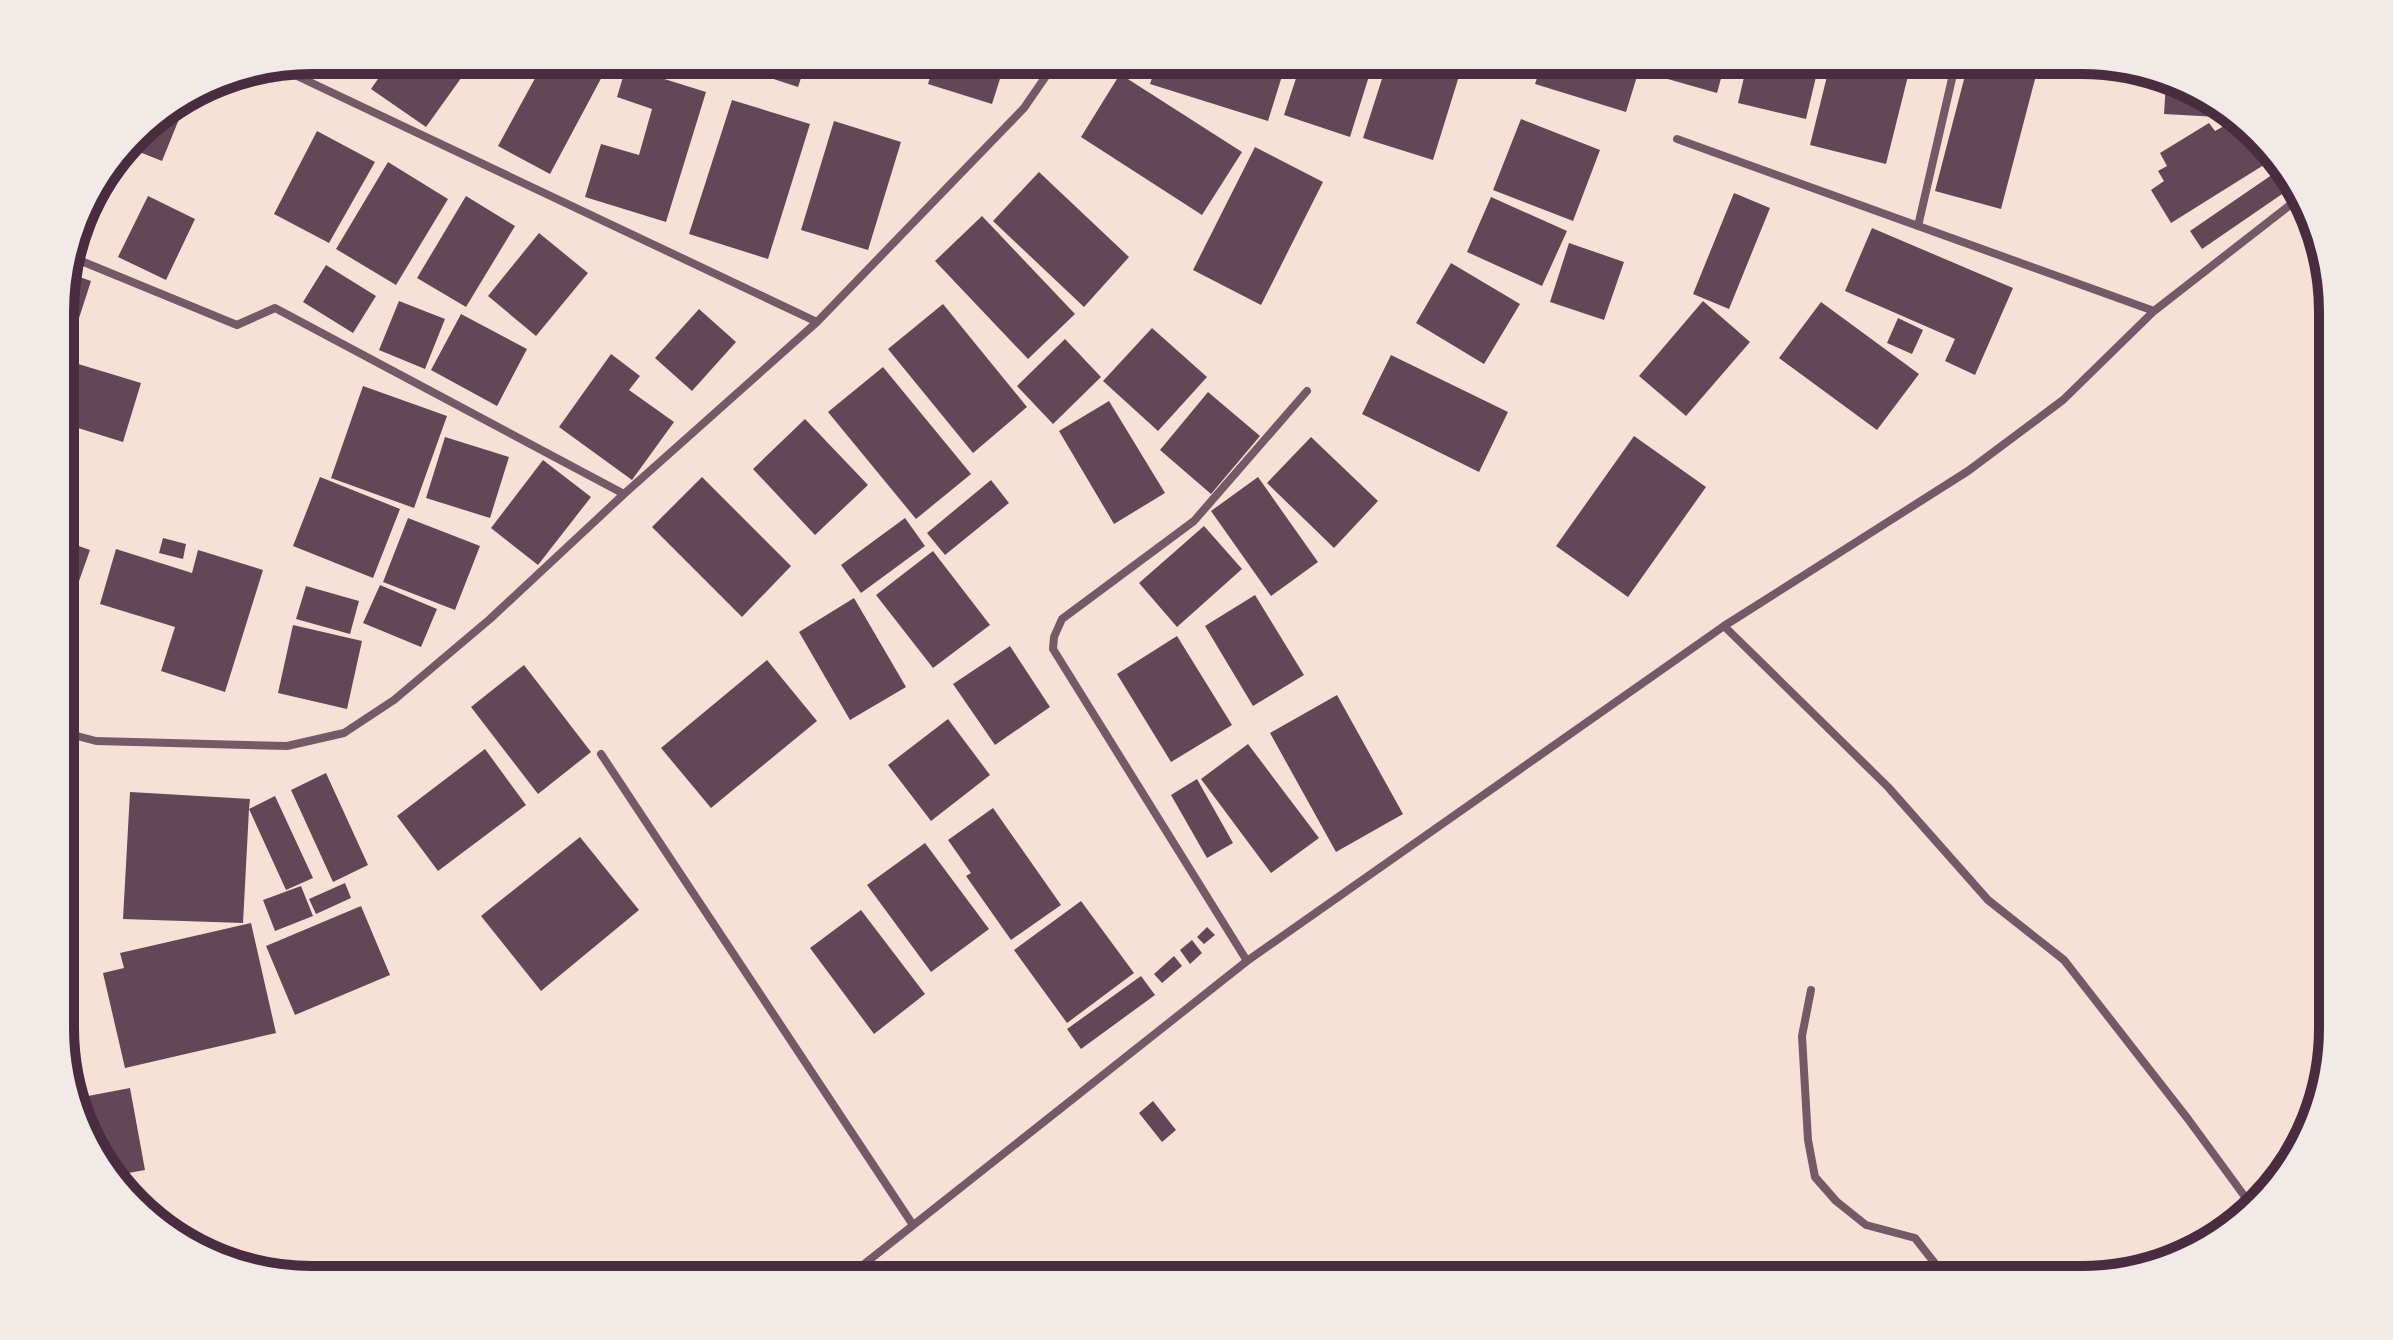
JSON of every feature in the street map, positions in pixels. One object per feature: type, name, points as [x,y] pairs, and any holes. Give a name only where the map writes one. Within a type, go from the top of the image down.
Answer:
[{"type":"street","points":[[1918,226],[1953,74]]},
{"type":"street","points":[[295,75],[817,322]]},
{"type":"street","points":[[74,735],[96,741],[287,746],[344,733],[394,700],[490,619],[624,494],[817,322],[1024,108],[1047,75]]},
{"type":"street","points":[[1677,139],[2154,311]]},
{"type":"street","points":[[862,1266],[1247,961],[1724,626],[1968,471],[2063,400],[2154,311],[2292,203]]},
{"type":"street","points":[[80,261],[237,325],[275,308],[624,494]]},
{"type":"street","points":[[1247,961],[1053,649],[1054,637],[1062,619],[1194,521],[1307,391]]},
{"type":"street","points":[[1724,626],[1888,787],[1988,900],[2064,960],[2246,1199]]},
{"type":"street","points":[[601,754],[913,1225]]},
{"type":"street","points":[[1811,990],[1802,1036],[1803,1092],[1815,1177],[1836,1201],[1866,1225],[1915,1238],[1936,1265]]},
{"type":"building","points":[[1282,74],[1268,121],[1150,84],[1153,75]]},
{"type":"building","points":[[1297,74],[1370,74],[1350,137],[1284,115]]},
{"type":"building","points":[[1383,74],[1460,74],[1433,160],[1363,138]]},
{"type":"building","points":[[1538,74],[1638,74],[1626,112],[1535,84]]},
{"type":"building","points":[[1651,74],[1722,74],[1717,93]]},
{"type":"building","points":[[1745,74],[1817,74],[1806,119],[1738,103]]},
{"type":"building","points":[[1828,74],[1908,74],[1886,164],[1810,145]]},
{"type":"building","points":[[1965,74],[2036,74],[2001,209],[1935,191]]},
{"type":"building","points":[[381,75],[463,75],[426,127],[371,89]]},
{"type":"building","points":[[537,75],[603,75],[550,174],[498,146]]},
{"type":"building","points":[[624,75],[651,75],[706,92],[666,222],[585,197],[601,144],[639,155],[652,109],[617,97]]},
{"type":"building","points":[[761,75],[802,75],[798,87]]},
{"type":"building","points":[[931,75],[1001,75],[992,104],[928,84]]},
{"type":"building","points":[[1121,75],[1242,152],[1202,215],[1081,137]]},
{"type":"building","points":[[2166,90],[2217,117],[2164,114]]},
{"type":"building","points":[[732,100],[810,124],[768,259],[689,234]]},
{"type":"building","points":[[181,113],[162,161],[137,151]]},
{"type":"building","points":[[1521,119],[1600,150],[1573,221],[1493,190]]},
{"type":"building","points":[[834,121],[901,142],[868,250],[801,230]]},
{"type":"building","points":[[2209,123],[2215,131],[2227,124],[2266,163],[2171,223],[2151,190],[2164,181],[2158,171],[2167,166],[2160,153]]},
{"type":"building","points":[[317,131],[375,162],[329,243],[274,214]]},
{"type":"building","points":[[1255,147],[1323,182],[1261,305],[1193,270]]},
{"type":"building","points":[[388,162],[448,199],[396,285],[336,249]]},
{"type":"building","points":[[1039,172],[1129,257],[1084,307],[993,221]]},
{"type":"building","points":[[2274,173],[2286,192],[2202,249],[2190,231]]},
{"type":"building","points":[[1734,193],[1770,208],[1729,309],[1693,294]]},
{"type":"building","points":[[148,196],[195,219],[166,280],[118,257]]},
{"type":"building","points":[[466,196],[515,226],[466,307],[417,278]]},
{"type":"building","points":[[1491,197],[1567,231],[1542,286],[1467,252]]},
{"type":"building","points":[[982,216],[1075,314],[1028,359],[935,261]]},
{"type":"building","points":[[1872,228],[2013,288],[1975,375],[1945,361],[1955,339],[1845,291]]},
{"type":"building","points":[[539,233],[588,273],[536,336],[488,296]]},
{"type":"building","points":[[1569,243],[1624,262],[1604,320],[1550,302]]},
{"type":"building","points":[[1451,263],[1520,304],[1484,364],[1416,323]]},
{"type":"building","points":[[326,265],[376,296],[353,333],[303,302]]},
{"type":"building","points":[[77,276],[91,281],[74,334]]},
{"type":"building","points":[[399,301],[445,319],[425,369],[379,350]]},
{"type":"building","points":[[1703,301],[1750,342],[1686,416],[1639,376]]},
{"type":"building","points":[[1821,302],[1919,374],[1877,430],[1779,358]]},
{"type":"building","points":[[943,304],[1027,407],[973,453],[888,349]]},
{"type":"building","points":[[699,309],[736,342],[692,391],[655,358]]},
{"type":"building","points":[[461,314],[527,349],[497,406],[431,370]]},
{"type":"building","points":[[1898,318],[1923,330],[1912,354],[1887,343]]},
{"type":"building","points":[[1152,328],[1207,377],[1158,431],[1103,381]]},
{"type":"building","points":[[1065,339],[1101,377],[1053,424],[1017,386]]},
{"type":"building","points":[[611,354],[640,376],[629,390],[674,422],[632,480],[559,427]]},
{"type":"building","points":[[1391,355],[1508,412],[1479,472],[1362,414]]},
{"type":"building","points":[[75,363],[141,383],[123,442],[74,427]]},
{"type":"building","points":[[883,367],[971,474],[916,519],[828,412]]},
{"type":"building","points":[[363,386],[447,416],[414,508],[331,478]]},
{"type":"building","points":[[1208,392],[1260,436],[1211,494],[1160,450]]},
{"type":"building","points":[[1109,401],[1165,493],[1114,524],[1059,431]]},
{"type":"building","points":[[805,419],[868,485],[815,535],[753,469]]},
{"type":"building","points":[[1634,436],[1706,487],[1628,597],[1556,546]]},
{"type":"building","points":[[445,437],[509,457],[490,518],[426,498]]},
{"type":"building","points":[[1311,437],[1378,501],[1334,548],[1267,483]]},
{"type":"building","points":[[543,460],[591,497],[538,565],[491,528]]},
{"type":"building","points":[[320,477],[400,509],[373,578],[293,546]]},
{"type":"building","points":[[702,477],[791,566],[742,617],[652,527]]},
{"type":"building","points":[[1258,477],[1318,562],[1271,596],[1211,511]]},
{"type":"building","points":[[991,480],[1009,503],[945,555],[927,533]]},
{"type":"building","points":[[408,518],[480,546],[455,610],[383,582]]},
{"type":"building","points":[[905,518],[925,546],[861,593],[841,565]]},
{"type":"building","points":[[1204,526],[1242,569],[1177,627],[1139,583]]},
{"type":"building","points":[[163,538],[186,544],[183,559],[159,553]]},
{"type":"building","points":[[74,544],[90,550],[74,595]]},
{"type":"building","points":[[116,549],[192,573],[198,550],[263,570],[225,692],[161,671],[175,627],[100,604]]},
{"type":"building","points":[[933,551],[990,625],[933,668],[876,595]]},
{"type":"building","points":[[380,585],[437,609],[421,647],[363,623]]},
{"type":"building","points":[[306,586],[359,601],[350,634],[296,619]]},
{"type":"building","points":[[1255,595],[1304,675],[1253,706],[1205,626]]},
{"type":"building","points":[[854,598],[906,687],[850,720],[799,632]]},
{"type":"building","points":[[293,625],[362,641],[347,709],[278,693]]},
{"type":"building","points":[[1177,636],[1232,725],[1171,762],[1117,674]]},
{"type":"building","points":[[1010,646],[1050,707],[995,745],[953,684]]},
{"type":"building","points":[[767,660],[817,721],[711,808],[661,748]]},
{"type":"building","points":[[524,665],[591,752],[538,794],[471,707]]},
{"type":"building","points":[[1337,695],[1403,814],[1336,852],[1270,733]]},
{"type":"building","points":[[948,719],[990,775],[931,821],[888,765]]},
{"type":"building","points":[[1248,744],[1319,838],[1271,873],[1201,779]]},
{"type":"building","points":[[485,749],[526,805],[438,871],[397,816]]},
{"type":"building","points":[[326,773],[368,865],[333,882],[291,790]]},
{"type":"building","points":[[1197,779],[1233,843],[1207,858],[1171,795]]},
{"type":"building","points":[[130,792],[250,799],[243,923],[123,919]]},
{"type":"building","points":[[275,796],[313,878],[286,890],[249,809]]},
{"type":"building","points":[[993,808],[1061,905],[1011,940],[966,876],[971,873],[948,840]]},
{"type":"building","points":[[580,837],[639,910],[541,991],[481,916]]},
{"type":"building","points":[[925,843],[989,929],[931,972],[867,885]]},
{"type":"building","points":[[345,883],[351,898],[316,914],[309,899]]},
{"type":"building","points":[[301,886],[313,916],[275,931],[263,900]]},
{"type":"building","points":[[1081,901],[1134,973],[1067,1023],[1014,950]]},
{"type":"building","points":[[361,906],[390,975],[295,1015],[266,946]]},
{"type":"building","points":[[861,910],[925,994],[874,1034],[810,948]]},
{"type":"building","points":[[251,923],[276,1033],[125,1068],[103,973],[124,968],[120,953]]},
{"type":"building","points":[[1207,927],[1215,935],[1204,944],[1197,937]]},
{"type":"building","points":[[1192,940],[1202,953],[1190,964],[1180,950]]},
{"type":"building","points":[[1174,956],[1182,966],[1162,983],[1154,974]]},
{"type":"building","points":[[1141,976],[1155,995],[1081,1049],[1067,1029]]},
{"type":"building","points":[[130,1088],[145,1170],[124,1174],[92,1120],[88,1096]]},
{"type":"building","points":[[1153,1101],[1176,1130],[1162,1142],[1139,1113]]}]
